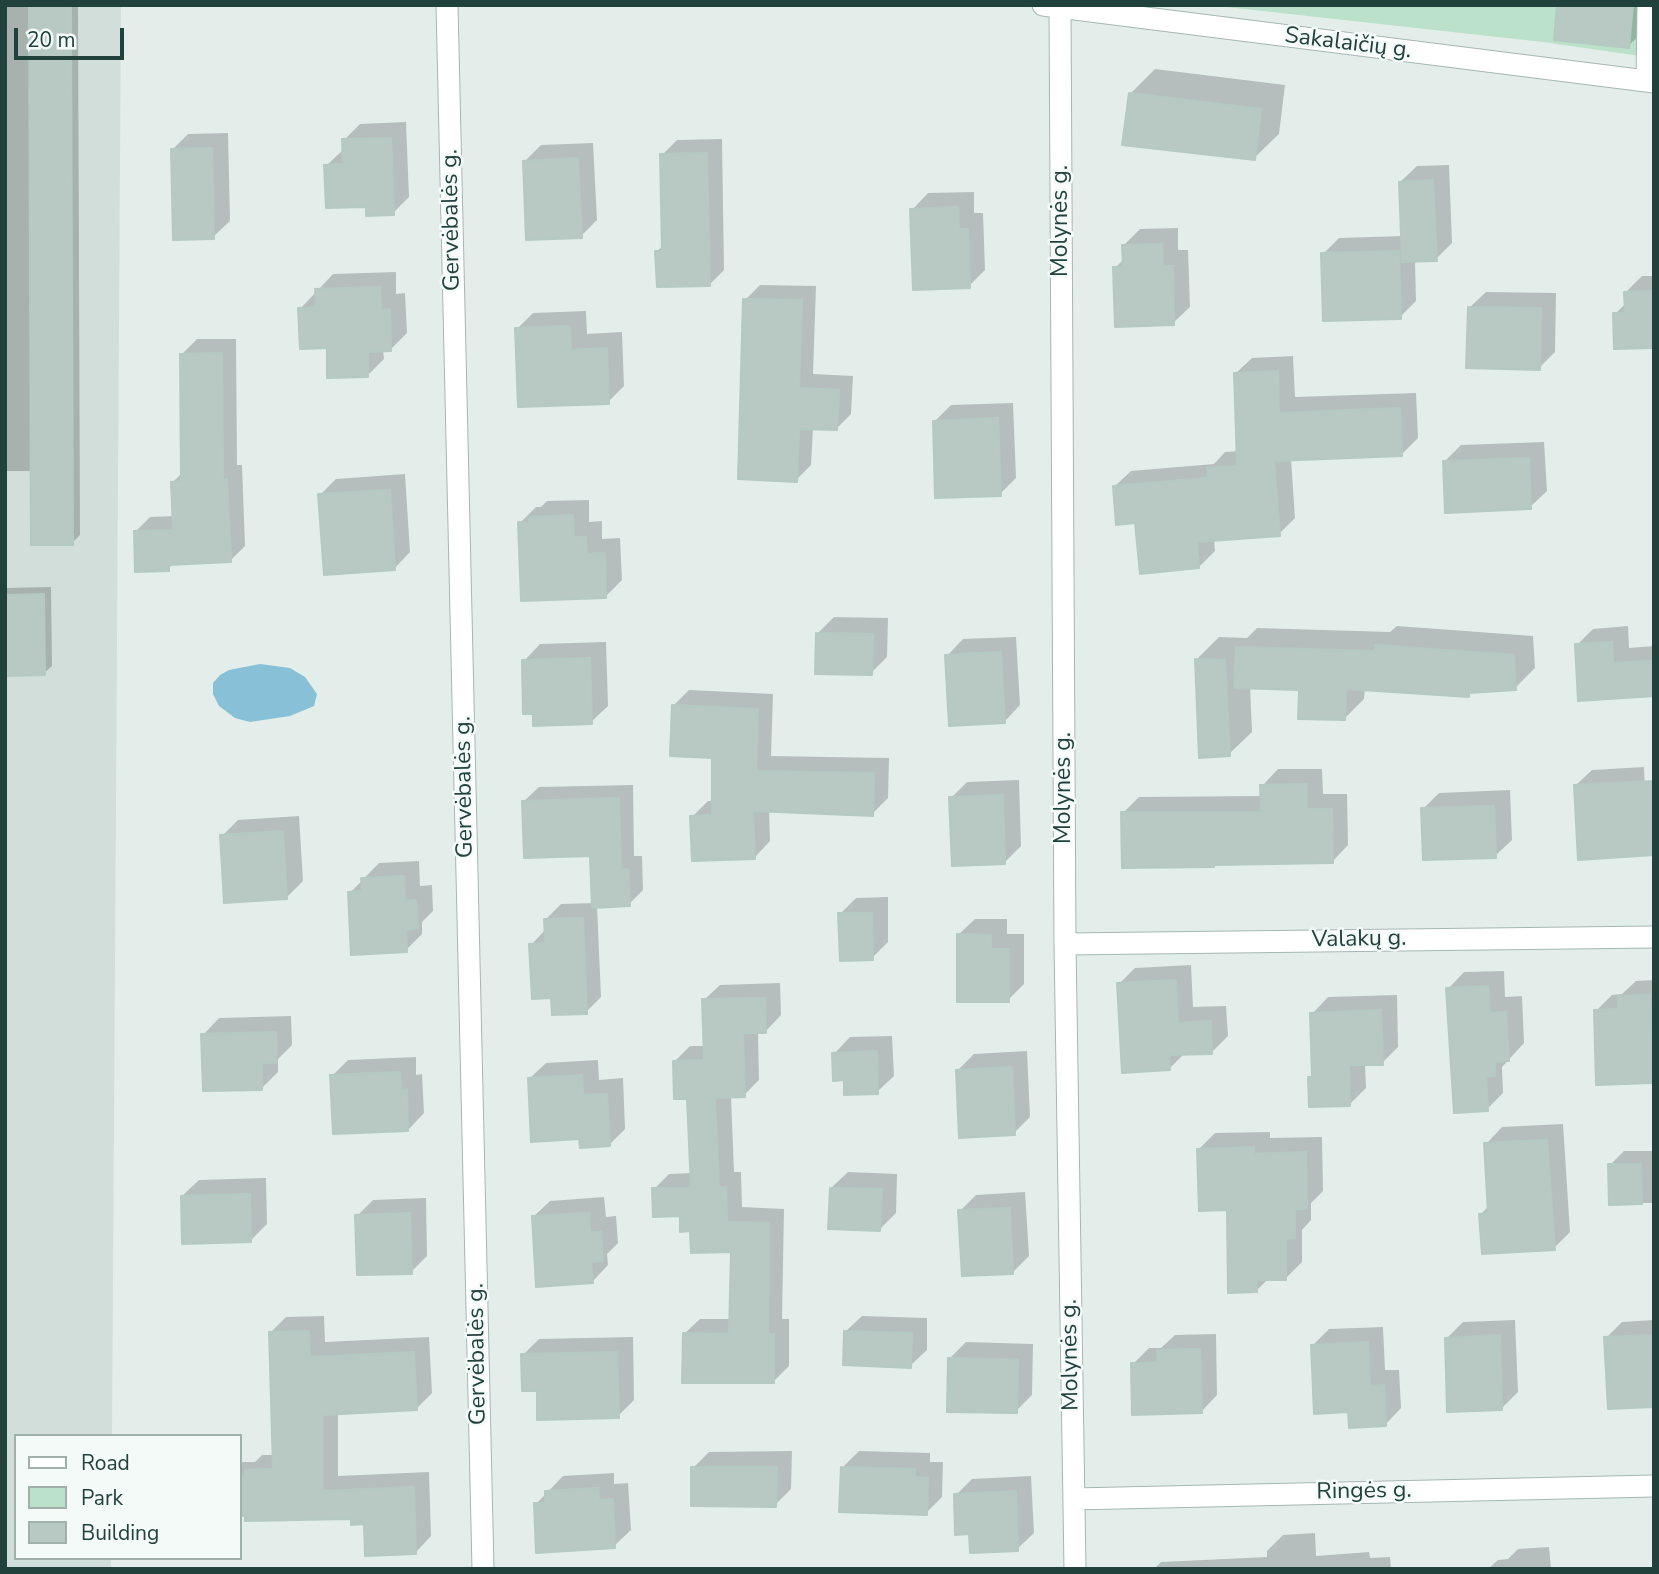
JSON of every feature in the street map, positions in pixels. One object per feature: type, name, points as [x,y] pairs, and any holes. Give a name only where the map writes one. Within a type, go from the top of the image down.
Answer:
[{"type":"street","name":"Gervėbalės g.","points":[[447,5],[483,1569]]},
{"type":"street","points":[[1648,5],[1650,81]]},
{"type":"street","name":"Sakalaičių g.","points":[[1051,6],[1156,13],[1650,81]]},
{"type":"street","name":"Molynės g.","points":[[1051,6],[1075,1569]]},
{"type":"street","name":"Valakų g.","points":[[1065,944],[1654,937]]},
{"type":"street","name":"Ringės g.","points":[[1074,1499],[1654,1486]]},
{"type":"shaded area","points":[[5,5],[121,5],[112,1434],[14,1434],[14,1560],[111,1560],[111,1569],[5,1569]]},
{"type":"green space","points":[[1208,5],[1654,5],[1654,58],[1543,42]]},
{"type":"water","points":[[260,664],[290,668],[305,677],[317,694],[314,706],[290,716],[250,722],[235,718],[219,706],[213,694],[213,683],[220,675],[229,670]]},
{"type":"building","points":[[29,5],[71,5],[73,545],[31,545]]},
{"type":"building","points":[[1557,5],[1633,5],[1629,48],[1554,40]]},
{"type":"building","points":[[1129,93],[1261,109],[1255,160],[1122,145]]},
{"type":"building","points":[[391,138],[394,215],[366,216],[366,207],[326,208],[324,165],[343,164],[342,139]]},
{"type":"building","points":[[212,148],[214,239],[173,240],[171,149]]},
{"type":"building","points":[[707,153],[710,286],[657,287],[655,251],[662,251],[660,154]]},
{"type":"building","points":[[578,158],[582,238],[526,240],[523,161]]},
{"type":"building","points":[[1433,180],[1437,261],[1402,262],[1399,182]]},
{"type":"building","points":[[958,207],[959,229],[968,229],[970,288],[913,290],[910,209]]},
{"type":"building","points":[[1162,244],[1163,266],[1173,266],[1174,325],[1115,327],[1113,267],[1123,267],[1122,245]]},
{"type":"building","points":[[1399,251],[1401,319],[1323,321],[1321,253]]},
{"type":"building","points":[[380,287],[381,310],[390,309],[391,351],[368,352],[368,377],[327,378],[327,348],[300,349],[298,308],[316,307],[315,289]]},
{"type":"building","points":[[1654,291],[1654,348],[1614,349],[1613,313],[1625,313],[1624,292]]},
{"type":"building","points":[[743,299],[802,300],[799,388],[839,390],[837,430],[799,429],[797,482],[738,479]]},
{"type":"building","points":[[1468,307],[1541,308],[1540,370],[1466,368]]},
{"type":"building","points":[[570,326],[571,350],[607,348],[609,404],[518,407],[515,328]]},
{"type":"building","points":[[222,353],[223,480],[227,479],[231,562],[169,565],[169,571],[135,572],[134,531],[173,530],[171,482],[181,481],[180,354]]},
{"type":"building","points":[[1278,371],[1279,413],[1400,408],[1402,456],[1274,461],[1280,536],[1197,542],[1199,568],[1140,574],[1135,523],[1116,525],[1113,486],[1208,478],[1207,468],[1237,466],[1234,373]]},
{"type":"building","points":[[998,418],[1001,496],[935,498],[933,421]]},
{"type":"building","points":[[1529,458],[1531,509],[1445,513],[1443,461]]},
{"type":"building","points":[[390,490],[395,570],[324,575],[318,494]]},
{"type":"building","points":[[573,515],[574,537],[586,537],[587,554],[605,553],[606,598],[521,601],[518,522],[529,523],[529,517]]},
{"type":"building","points":[[44,594],[45,675],[5,676],[5,595]]},
{"type":"building","points":[[816,633],[873,634],[872,675],[815,674]]},
{"type":"building","points":[[1612,642],[1613,663],[1654,661],[1654,696],[1578,701],[1575,644]]},
{"type":"building","points":[[1375,645],[1514,655],[1516,690],[1469,693],[1469,697],[1346,689],[1345,720],[1298,719],[1299,690],[1234,688],[1236,647],[1375,651]]},
{"type":"building","points":[[1001,652],[1005,723],[949,726],[945,655]]},
{"type":"building","points":[[590,658],[592,724],[533,726],[533,714],[523,714],[522,660]]},
{"type":"building","points":[[1195,659],[1225,660],[1230,756],[1199,758]]},
{"type":"building","points":[[672,705],[758,709],[756,771],[874,773],[873,816],[753,811],[755,859],[692,861],[690,816],[712,815],[712,758],[670,756]]},
{"type":"building","points":[[1654,781],[1654,855],[1578,860],[1574,785]]},
{"type":"building","points":[[1307,784],[1307,809],[1332,809],[1333,863],[1122,868],[1121,812],[1261,812],[1260,785]]},
{"type":"building","points":[[1003,795],[1005,864],[952,866],[949,797]]},
{"type":"building","points":[[619,798],[621,870],[628,869],[630,906],[592,908],[590,856],[524,858],[522,801]]},
{"type":"building","points":[[1494,806],[1496,858],[1423,860],[1421,808]]},
{"type":"building","points":[[283,831],[287,899],[224,903],[220,835]]},
{"type":"building","points":[[404,876],[405,901],[416,900],[418,928],[406,930],[407,952],[351,955],[348,892],[362,891],[361,878]]},
{"type":"building","points":[[838,913],[872,913],[873,960],[840,961]]},
{"type":"building","points":[[583,918],[587,1014],[552,1015],[551,998],[532,999],[529,944],[545,943],[544,919]]},
{"type":"building","points":[[957,934],[991,935],[991,949],[1009,949],[1009,1002],[957,1002]]},
{"type":"building","points":[[1176,980],[1178,1023],[1211,1021],[1212,1054],[1169,1055],[1170,1070],[1122,1073],[1117,983]]},
{"type":"building","points":[[1488,986],[1490,1013],[1506,1012],[1509,1061],[1495,1062],[1495,1076],[1486,1077],[1488,1111],[1454,1113],[1446,988]]},
{"type":"building","points":[[1650,995],[1652,1083],[1596,1085],[1594,1010],[1618,1009],[1618,996]]},
{"type":"building","points":[[765,998],[766,1033],[743,1033],[745,1097],[715,1098],[719,1187],[726,1187],[727,1222],[769,1223],[768,1334],[774,1334],[774,1383],[682,1383],[683,1333],[729,1334],[731,1252],[691,1253],[690,1231],[680,1232],[680,1216],[653,1217],[652,1188],[691,1188],[687,1099],[674,1099],[673,1061],[704,1060],[702,999]]},
{"type":"building","points":[[1381,1010],[1383,1065],[1349,1065],[1350,1106],[1309,1107],[1308,1077],[1312,1077],[1310,1013]]},
{"type":"building","points":[[276,1032],[277,1063],[262,1063],[262,1090],[203,1091],[201,1034]]},
{"type":"building","points":[[877,1051],[878,1094],[844,1095],[844,1080],[833,1081],[832,1053]]},
{"type":"building","points":[[1012,1067],[1015,1135],[959,1138],[956,1070]]},
{"type":"building","points":[[400,1072],[401,1090],[407,1089],[408,1131],[333,1134],[330,1075]]},
{"type":"building","points":[[582,1075],[583,1095],[607,1094],[610,1146],[580,1148],[579,1139],[531,1142],[528,1078]]},
{"type":"building","points":[[1547,1140],[1555,1250],[1482,1254],[1479,1214],[1488,1213],[1484,1143]]},
{"type":"building","points":[[1254,1147],[1254,1154],[1306,1152],[1307,1209],[1295,1209],[1295,1238],[1286,1239],[1286,1280],[1256,1280],[1257,1292],[1228,1293],[1227,1210],[1199,1211],[1197,1149]]},
{"type":"building","points":[[1608,1164],[1641,1164],[1642,1204],[1609,1205]]},
{"type":"building","points":[[830,1188],[882,1189],[880,1231],[828,1229]]},
{"type":"building","points":[[250,1194],[251,1242],[182,1244],[181,1196]]},
{"type":"building","points":[[1010,1208],[1013,1274],[962,1276],[958,1210]]},
{"type":"building","points":[[410,1213],[412,1274],[357,1275],[355,1215]]},
{"type":"building","points":[[589,1213],[590,1232],[601,1232],[603,1261],[591,1262],[593,1283],[536,1287],[532,1216]]},
{"type":"building","points":[[309,1331],[310,1357],[414,1352],[417,1410],[323,1415],[323,1491],[414,1487],[416,1554],[365,1556],[364,1524],[351,1525],[351,1519],[245,1521],[245,1516],[242,1516],[242,1477],[245,1477],[245,1470],[273,1469],[269,1332]]},
{"type":"building","points":[[844,1331],[912,1333],[911,1368],[843,1365]]},
{"type":"building","points":[[1500,1335],[1502,1410],[1447,1412],[1445,1338]]},
{"type":"building","points":[[1654,1335],[1654,1407],[1608,1409],[1604,1337]]},
{"type":"building","points":[[1368,1342],[1370,1386],[1384,1385],[1386,1426],[1349,1428],[1348,1412],[1314,1414],[1311,1345]]},
{"type":"building","points":[[1200,1349],[1202,1413],[1132,1415],[1131,1363],[1157,1363],[1157,1350]]},
{"type":"building","points":[[617,1352],[619,1418],[537,1420],[537,1391],[522,1391],[521,1354]]},
{"type":"building","points":[[948,1358],[1018,1360],[1017,1413],[947,1412]]},
{"type":"building","points":[[691,1467],[777,1467],[776,1507],[691,1506]]},
{"type":"building","points":[[841,1467],[915,1469],[915,1477],[928,1478],[927,1515],[839,1512]]},
{"type":"building","points":[[598,1488],[599,1500],[613,1499],[615,1548],[536,1553],[534,1503],[545,1503],[545,1491]]},
{"type":"building","points":[[1016,1491],[1018,1551],[970,1553],[969,1534],[955,1535],[954,1494]]}]
